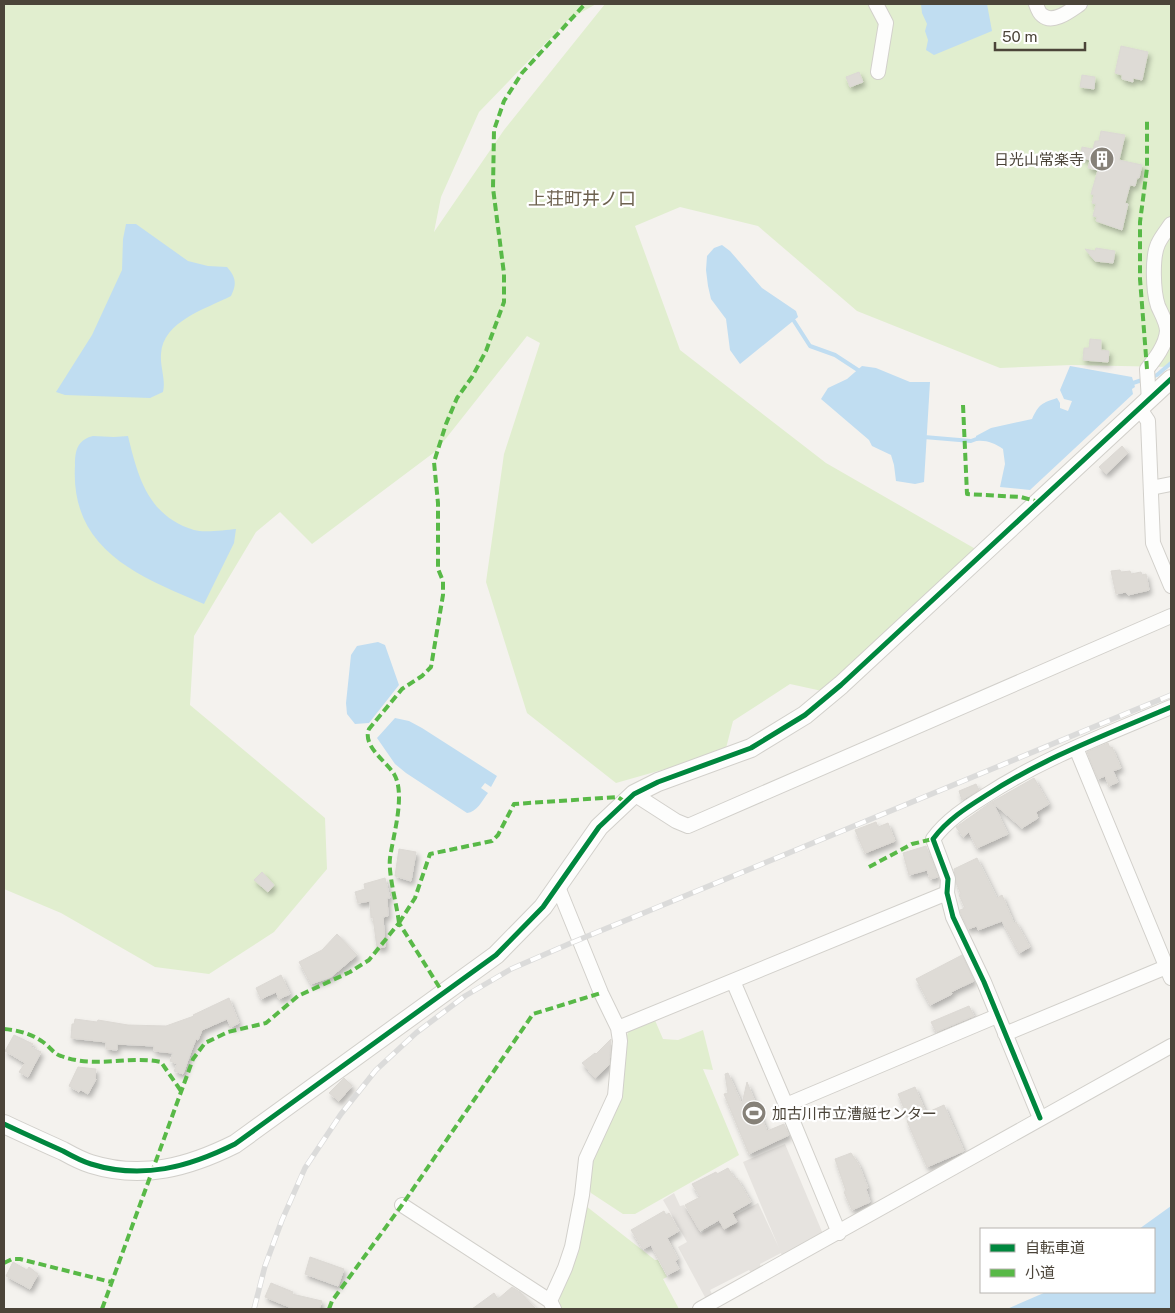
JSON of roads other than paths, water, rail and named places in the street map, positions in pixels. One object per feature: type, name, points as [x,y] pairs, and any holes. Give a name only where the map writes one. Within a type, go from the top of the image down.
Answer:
[{"type":"street","points":[[876,4],[886,23],[878,72]]},
{"type":"street","points":[[1036,4],[1042,15],[1050,18],[1059,17],[1080,4]]},
{"type":"street","points":[[1171,224],[1159,242],[1156,251],[1155,283],[1157,303],[1167,330],[1165,341],[1154,361],[1147,369],[1144,405],[1148,421],[1153,543],[1171,586]]},
{"type":"street","points":[[4,1124],[90,1164],[121,1170],[153,1171],[174,1168],[208,1157],[235,1144],[496,955],[537,913],[558,887],[586,843],[599,827],[634,794],[658,782],[751,748],[805,715],[841,685],[1171,379]]},
{"type":"street","points":[[1151,488],[1171,484]]},
{"type":"street","points":[[634,794],[676,821],[688,826],[1171,616]]},
{"type":"street","points":[[1040,1118],[984,982],[953,917],[948,892],[948,880],[933,839],[958,814],[1005,783],[1037,765],[1171,707]]},
{"type":"street","points":[[1005,1034],[1170,970],[1076,748]]},
{"type":"street","points":[[402,1205],[552,1305],[572,1247],[582,1195],[586,1159],[615,1096],[620,1041],[618,1028],[601,993],[558,887]]},
{"type":"street","points":[[618,1028],[948,892]]},
{"type":"street","points":[[733,981],[839,1233]]},
{"type":"street","points":[[786,1104],[997,1016]]},
{"type":"street","points":[[700,1309],[1171,1046]]},
{"type":"water","points":[[921,4],[987,4],[992,31],[934,55],[926,50],[928,40],[925,31],[927,24],[922,13]]},
{"type":"water","points":[[126,224],[136,224],[188,261],[208,266],[227,267],[235,281],[233,292],[231,296],[187,318],[169,333],[161,354],[163,392],[150,398],[65,395],[56,392],[92,335],[122,270],[123,239]]},
{"type":"water","points":[[722,245],[730,251],[762,288],[796,311],[798,317],[740,364],[730,350],[726,319],[711,299],[708,286],[707,256],[714,248]]},
{"type":"water","points":[[862,366],[876,368],[910,382],[930,382],[924,482],[915,484],[896,481],[891,455],[872,446],[869,440],[821,399],[828,388],[847,379]]},
{"type":"water","points":[[1070,366],[1132,377],[1135,387],[1132,389],[1133,394],[1030,490],[1000,487],[1005,464],[1003,449],[990,442],[976,441],[976,436],[991,428],[1032,419],[1042,405],[1057,398],[1060,408],[1068,411],[1072,401],[1064,399],[1060,390]]},
{"type":"water","points":[[93,436],[128,436],[136,466],[148,493],[156,505],[178,524],[198,531],[236,529],[234,543],[204,604],[133,570],[113,556],[96,539],[84,519],[76,494],[75,465],[80,443]]},
{"type":"water","points":[[378,642],[385,645],[399,685],[369,723],[355,724],[347,714],[346,703],[351,655],[357,646]]},
{"type":"water","points":[[395,718],[409,721],[422,728],[497,776],[491,787],[485,783],[481,788],[488,793],[476,808],[467,813],[395,764],[377,738]]},
{"type":"water","points":[[1171,1206],[1171,1309],[1007,1309],[1044,1293],[1155,1293],[1155,1228],[1140,1228]]},
{"type":"waterway","points":[[794,321],[810,346],[835,355],[861,372]]},
{"type":"waterway","points":[[1152,377],[1171,363]]},
{"type":"waterway","points":[[1130,384],[1145,379]]},
{"type":"waterway","points":[[923,436],[971,441],[979,438]]},
{"type":"railway","points":[[254,1309],[265,1266],[282,1220],[305,1168],[341,1114],[376,1070],[416,1033],[465,996],[511,969],[571,943],[1171,695]]},
{"type":"place","name":"日光山常楽寺","points":[[1102,159]]},
{"type":"place","name":"加古川市立漕艇センター","points":[[754,1113]]},
{"type":"district","name":"上荘町井ノ口","points":[[582,198]]}]
